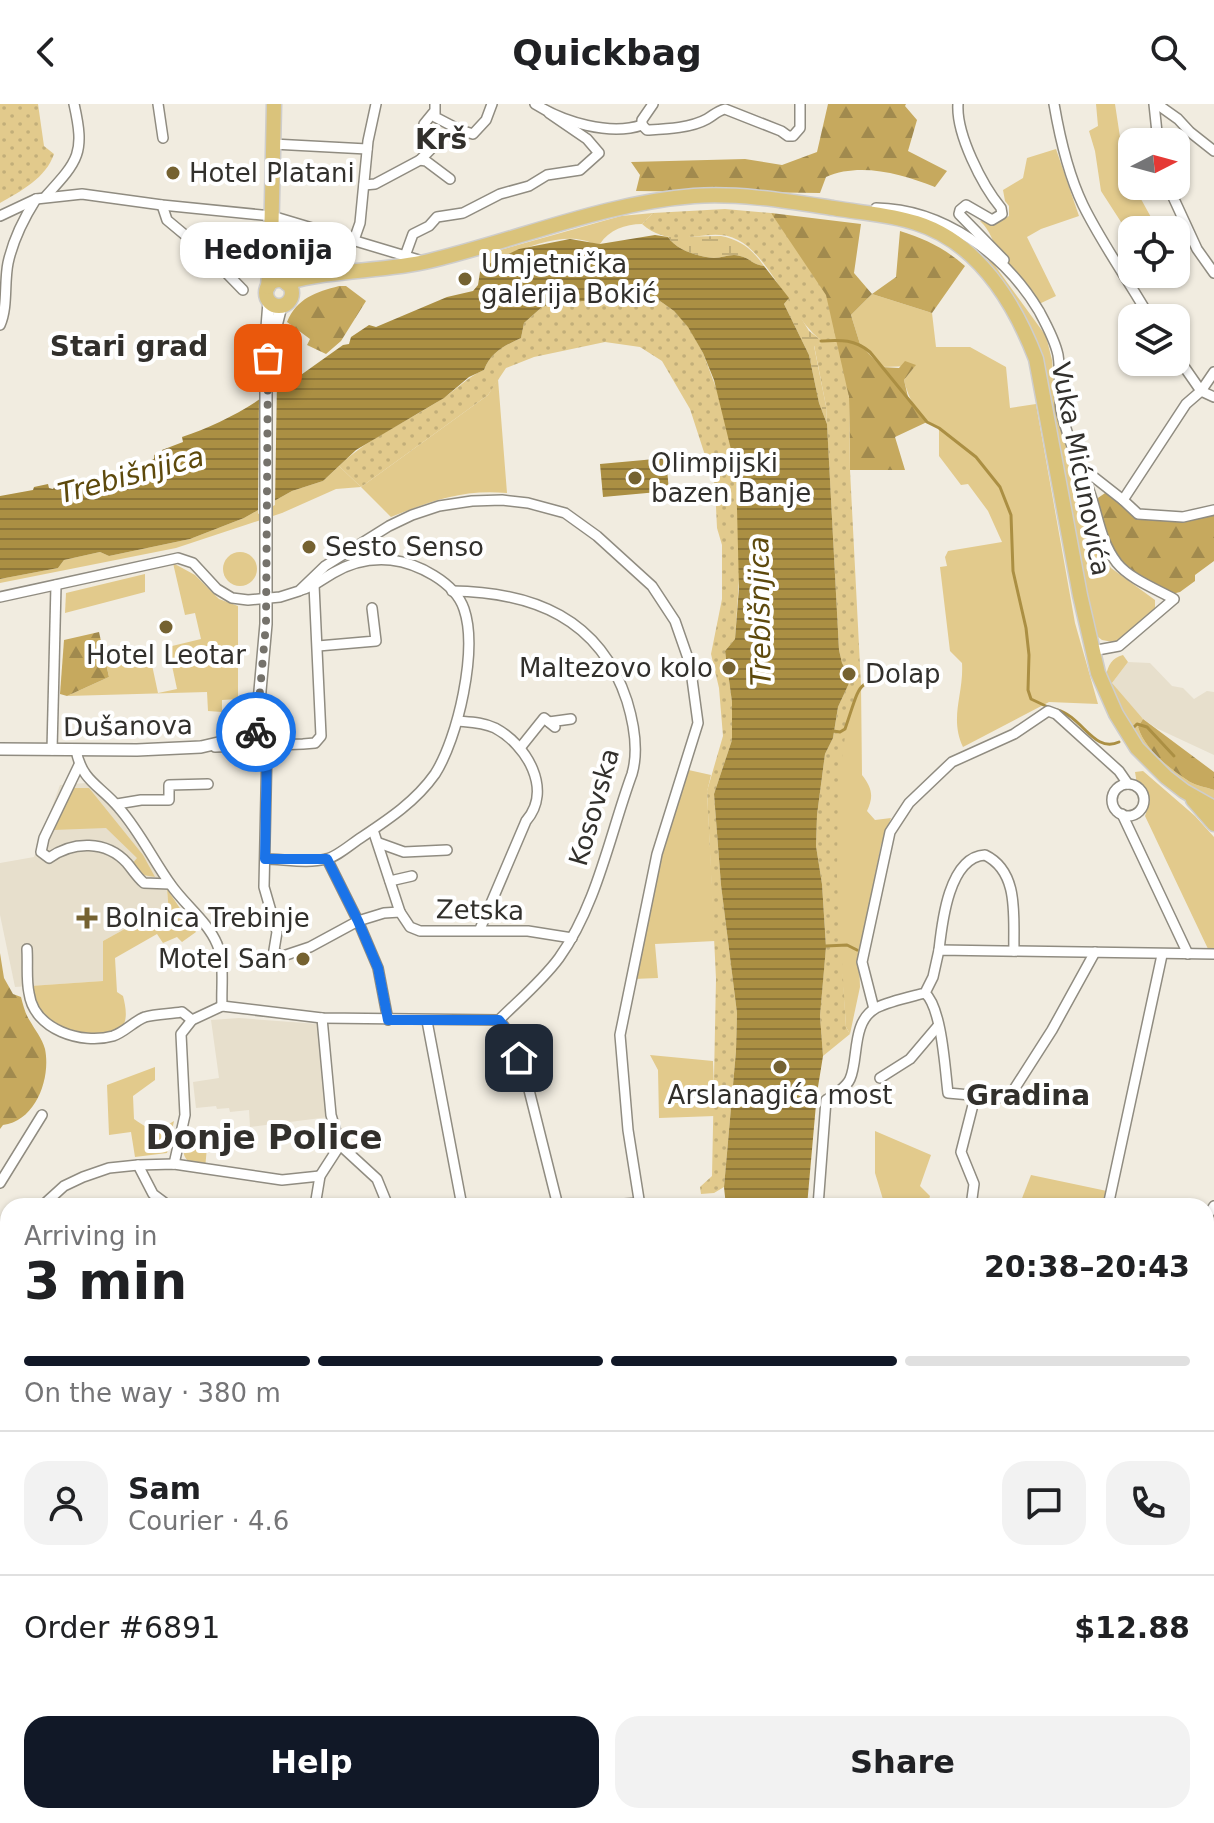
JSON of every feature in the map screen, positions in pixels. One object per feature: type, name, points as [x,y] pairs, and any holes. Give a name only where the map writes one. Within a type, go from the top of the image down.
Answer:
[{"type":"main road","points":[[274,104],[271,248],[279,293]]},
{"type":"main road","name":"Vuka Mićunovića","points":[[279,293],[333,272],[426,262],[612,211],[680,198],[745,197],[858,212],[915,222],[955,240],[986,270],[1023,329],[1036,359],[1092,651],[1105,688],[1131,739],[1156,768],[1184,791],[1214,808]]},
{"type":"main road","points":[[1184,791],[1214,824]]},
{"type":"street","points":[[0,325],[4,316],[8,261],[26,214],[66,174],[79,152],[82,138],[74,104]]},
{"type":"street","points":[[158,104],[163,138]]},
{"type":"street","points":[[354,240],[360,223],[367,149],[376,104]]},
{"type":"street","points":[[364,185],[375,184],[420,160],[430,150],[431,138],[424,124],[434,109],[442,122],[473,134],[486,120],[492,104]]},
{"type":"street","points":[[405,256],[413,234],[429,226],[437,217],[472,209],[500,194],[529,186],[547,175],[580,170],[599,153],[587,139],[535,104]]},
{"type":"street","points":[[642,125],[653,104]]},
{"type":"street","points":[[642,125],[647,130],[677,127],[710,118],[725,109],[793,136],[800,128],[800,104]]},
{"type":"street","points":[[958,104],[957,117],[964,141],[1002,214],[992,220],[966,205],[959,214],[994,248],[1041,314],[1058,353],[1061,407],[1067,435],[1092,499],[1099,532],[1120,566],[1174,599],[1119,646],[1092,651]]},
{"type":"street","points":[[1054,104],[1072,179],[1084,207],[1142,304]]},
{"type":"street","points":[[1155,104],[1157,128]]},
{"type":"street","points":[[1155,104],[1178,119],[1214,151]]},
{"type":"street","points":[[549,113],[587,126],[628,130],[642,125]]},
{"type":"street","points":[[273,144],[367,149]]},
{"type":"street","points":[[420,160],[450,179]]},
{"type":"street","points":[[0,216],[41,198],[82,194],[272,216],[426,262]]},
{"type":"street","points":[[1174,200],[1197,249],[1213,270]]},
{"type":"street","points":[[162,205],[167,220],[209,255],[243,290]]},
{"type":"street","points":[[858,212],[879,208],[899,210],[942,223],[977,243],[1010,270]]},
{"type":"street","points":[[279,293],[268,358],[266,599],[262,681],[259,702],[250,723],[267,747],[265,859],[327,859],[373,830],[425,787],[443,760],[458,721],[467,658],[467,624],[463,606],[452,591],[430,573],[411,564],[390,560],[350,565],[312,583]]},
{"type":"street","points":[[1123,500],[1186,404],[1201,391],[1214,372]]},
{"type":"street","points":[[1190,375],[1201,391],[1214,397]]},
{"type":"street","points":[[1081,467],[1138,514],[1183,517],[1214,510]]},
{"type":"street","points":[[1092,499],[1108,487]]},
{"type":"street","points":[[0,597],[178,558],[193,563],[217,589],[232,598],[266,599],[299,591],[389,526],[412,515],[439,506],[472,501],[524,502],[565,513],[584,525],[652,586],[675,621],[690,664],[698,723],[657,854],[620,1035],[639,1198]]},
{"type":"street","points":[[191,747],[267,747],[315,743],[321,736],[312,583]]},
{"type":"street","points":[[52,750],[56,585]]},
{"type":"street","name":"Kosovska","points":[[452,591],[507,596],[540,606],[576,624],[602,652],[624,691],[630,711],[636,760],[592,892],[572,938],[539,981],[499,1020]]},
{"type":"street","points":[[318,646],[376,641],[372,608]]},
{"type":"street","points":[[874,1009],[862,962],[890,832],[909,803],[952,762],[1014,734],[1048,711],[1056,714],[1119,771],[1128,784]]},
{"type":"street","points":[[520,748],[544,718],[552,725],[571,719]]},
{"type":"street","points":[[458,721],[495,728],[520,748],[535,774],[538,796],[536,808],[526,821],[480,929]]},
{"type":"street","name":"Dušanova","points":[[0,749],[191,747],[225,742],[250,723]]},
{"type":"street","points":[[76,750],[86,777],[117,804],[139,832],[170,884],[219,947],[222,1006]]},
{"type":"street","points":[[79,765],[44,838],[41,852],[49,858],[69,847],[98,846],[110,850],[126,862],[144,883],[170,884]]},
{"type":"street","points":[[117,804],[169,800],[169,785],[208,784]]},
{"type":"street","points":[[1122,814],[1137,813],[1144,801],[1138,787],[1128,784],[1118,787],[1113,797],[1114,807],[1122,814],[1188,954]]},
{"type":"street","points":[[373,830],[400,912]]},
{"type":"street","points":[[379,843],[404,852],[447,850]]},
{"type":"street","points":[[819,1198],[826,1100],[850,1080],[860,1031],[874,1009],[925,993],[933,977],[945,904],[968,858],[985,855],[1001,867],[1010,883],[1014,951]]},
{"type":"street","name":"Zetska","points":[[265,859],[264,887],[277,932],[274,950],[280,957],[310,947],[358,921],[384,913],[400,912],[410,927],[420,931],[528,931],[572,938]]},
{"type":"street","points":[[327,859],[378,968],[388,1020]]},
{"type":"street","points":[[390,881],[412,876]]},
{"type":"street","points":[[27,949],[29,996],[41,1017],[55,1029],[71,1036],[96,1040],[116,1035],[142,1018],[182,1012],[192,1020]]},
{"type":"street","points":[[939,950],[1214,954]]},
{"type":"street","points":[[925,993],[930,997],[938,1026],[948,1093],[1004,1098],[1013,1091],[1052,1030],[1095,952]]},
{"type":"street","points":[[1110,1198],[1162,955]]},
{"type":"street","points":[[174,1164],[185,1115],[181,1034],[192,1020],[222,1006],[322,1018],[499,1020],[513,1038],[526,1078],[556,1198]]},
{"type":"street","points":[[322,1018],[331,1115],[340,1145],[377,1179],[385,1198]]},
{"type":"street","points":[[427,1021],[460,1198]]},
{"type":"street","points":[[880,1078],[910,1059],[938,1026]]},
{"type":"street","points":[[972,1198],[974,1184],[961,1152],[975,1097]]},
{"type":"street","points":[[0,1183],[42,1115]]},
{"type":"street","points":[[316,1198],[320,1176],[340,1145]]},
{"type":"street","points":[[51,1198],[64,1186],[83,1177],[109,1168],[138,1165],[174,1164],[282,1180],[320,1176]]},
{"type":"street","points":[[138,1165],[157,1198]]},
{"type":"shaded area","points":[[1128,662],[1150,663],[1172,686],[1183,688],[1194,699],[1207,691],[1214,692],[1214,755],[1156,728],[1135,713],[1112,683]]},
{"type":"shaded area","points":[[86,783],[112,808],[143,851],[167,889],[169,913],[141,920],[103,941],[104,981],[15,987],[0,915],[0,863],[34,857],[60,785]]},
{"type":"shaded area","points":[[239,1018],[319,1024],[329,1117],[250,1127],[249,1110],[230,1112],[229,1108],[217,1109],[216,1106],[196,1108],[193,1082],[219,1078],[211,1020]]},
{"type":"green space","points":[[0,104],[38,104],[44,146],[54,154],[39,177],[0,203]]},
{"type":"green space","points":[[828,104],[906,104],[917,120],[908,151],[947,171],[935,187],[895,174],[853,170],[826,177],[820,193],[636,191],[640,175],[631,162],[745,159],[782,165],[817,152]]},
{"type":"green space","points":[[1096,104],[1115,104],[1119,128],[1118,200],[1142,200],[1150,216],[1118,217],[1101,191],[1089,131],[1098,126]]},
{"type":"green space","points":[[1056,149],[1079,216],[1027,237],[1056,296],[1039,304],[980,221],[999,222],[1009,216],[1003,190],[1023,178],[1027,158]]},
{"type":"green space","points":[[725,209],[771,213],[826,295],[849,397],[861,685],[847,723],[838,785],[837,881],[846,1027],[850,1034],[823,1056],[820,1016],[826,946],[816,846],[817,815],[825,754],[833,738],[838,707],[851,679],[839,650],[826,406],[814,345],[821,343],[821,340],[800,317],[761,260],[738,240],[715,235],[667,236],[642,224],[653,213]]},
{"type":"green space","points":[[653,213],[642,224],[613,232],[600,244],[571,239],[543,243],[514,253],[480,272],[482,255],[621,216]]},
{"type":"green space","points":[[771,213],[861,224],[854,273],[872,294],[851,315],[860,344],[881,367],[899,368],[905,361],[916,365],[904,380],[908,397],[927,422],[895,437],[905,470],[850,470],[849,397]]},
{"type":"green space","points":[[900,231],[934,245],[965,266],[932,313],[872,294],[896,277]]},
{"type":"green space","points":[[721,236],[746,246],[764,266],[737,255],[714,258],[695,254],[676,246],[668,237]]},
{"type":"green space","points":[[981,256],[993,263],[1046,336],[1052,360],[1056,415],[1100,550],[1111,568],[1155,600],[1155,611],[1118,643],[1102,640],[1094,634],[1040,360]]},
{"type":"green space","points":[[346,286],[366,301],[341,341],[326,354],[307,345],[310,339],[287,322],[296,307],[308,297]]},
{"type":"green space","points":[[619,292],[653,296],[688,326],[703,353],[721,401],[736,470],[740,564],[735,639],[725,651],[732,702],[732,740],[714,794],[721,885],[737,1013],[736,1051],[724,1187],[714,1193],[701,1194],[700,1187],[712,1176],[716,979],[707,791],[723,736],[719,688],[711,654],[722,599],[722,545],[717,528],[715,486],[690,409],[662,361],[640,347],[605,342],[534,357],[506,368],[488,395],[361,487],[339,466],[363,446],[430,407],[484,370],[494,354],[521,338],[524,323],[542,307],[563,301],[593,301]]},
{"type":"green space","points":[[872,294],[932,313],[936,347],[970,347],[1006,367],[1010,408],[1036,404],[1075,623],[1098,704],[1049,702],[963,747],[957,726],[962,663],[950,651],[940,567],[947,566],[945,557],[948,551],[1002,542],[988,511],[968,484],[961,485],[939,456],[939,428],[920,414],[912,402],[904,380],[915,366],[881,367],[860,344],[851,315]]},
{"type":"green space","points":[[789,298],[809,331],[821,340],[814,346],[827,424],[819,403],[809,355],[784,304]]},
{"type":"green space","points":[[498,379],[507,493],[461,495],[391,517],[361,487],[488,395]]},
{"type":"green space","points":[[339,466],[361,487],[336,489],[282,513],[176,548],[0,583],[0,579],[58,568],[64,560],[100,552],[109,556],[190,539],[244,518],[292,491],[323,481]]},
{"type":"green space","points":[[1108,491],[1137,517],[1214,512],[1214,561],[1195,575],[1195,581],[1172,594],[1122,564],[1111,549],[1095,500]]},
{"type":"green space","points":[[240,552],[252,557],[257,569],[252,581],[240,586],[228,581],[223,569],[228,557]]},
{"type":"green space","points":[[173,563],[195,575],[219,599],[238,606],[238,699],[222,700],[222,712],[208,711],[207,692],[67,696],[109,677],[106,663],[149,651],[158,693],[177,689],[168,647],[201,639],[195,613],[185,615]]},
{"type":"green space","points":[[145,574],[145,592],[65,613],[66,593]]},
{"type":"green space","points":[[99,632],[109,677],[67,696],[60,694],[64,640]]},
{"type":"green space","points":[[1123,655],[1128,662],[1112,683],[1143,719],[1138,727],[1141,735],[1159,758],[1182,777],[1214,790],[1214,803],[1192,792],[1134,739],[1106,676],[1111,662]]},
{"type":"green space","points":[[861,685],[862,775],[871,796],[867,811],[875,820],[891,818],[881,845],[859,959],[860,987],[850,1034],[846,1027],[838,914],[836,799],[846,726]]},
{"type":"green space","points":[[1143,719],[1214,772],[1214,790],[1190,782],[1159,758],[1141,735],[1138,727]]},
{"type":"green space","points":[[684,769],[711,775],[707,792],[715,941],[655,944],[658,978],[633,979],[657,854]]},
{"type":"green space","points":[[1143,771],[1195,816],[1214,837],[1214,950],[1209,951],[1145,816],[1150,801],[1137,784],[1135,772]]},
{"type":"green space","points":[[69,788],[89,788],[143,855],[155,877],[137,874],[132,864],[137,858],[106,828],[53,830]]},
{"type":"green space","points":[[167,889],[196,932],[182,942],[177,937],[163,943],[157,934],[115,958],[117,992],[123,996],[126,1008],[121,1027],[107,1035],[88,1036],[63,1031],[51,1023],[34,999],[30,986],[103,981],[103,941],[141,920],[169,913]]},
{"type":"green space","points":[[0,953],[4,978],[13,994],[21,997],[44,1045],[46,1073],[32,1107],[24,1116],[0,1129]]},
{"type":"green space","points":[[650,1055],[713,1061],[715,1116],[659,1118],[658,1070]]},
{"type":"green space","points":[[155,1067],[155,1080],[133,1096],[134,1119],[154,1129],[174,1121],[167,1153],[135,1157],[131,1132],[109,1135],[107,1085]]},
{"type":"green space","points":[[187,1129],[214,1143],[207,1147],[205,1169],[191,1163],[184,1155]]},
{"type":"green space","points":[[875,1131],[931,1155],[920,1186],[929,1198],[883,1198],[875,1173]]},
{"type":"green space","points":[[1031,1175],[1107,1191],[1105,1198],[1022,1198]]},
{"type":"water","name":"Trebišnjica","points":[[655,235],[668,237],[676,246],[695,254],[714,258],[737,255],[764,266],[789,298],[784,304],[809,355],[819,403],[827,424],[839,650],[851,679],[838,707],[833,738],[825,754],[817,815],[816,846],[826,947],[820,1016],[823,1056],[808,1198],[725,1198],[737,1013],[721,885],[714,794],[732,740],[732,702],[725,651],[735,639],[739,588],[736,470],[714,380],[688,327],[674,311],[653,296],[619,292],[593,301],[563,301],[542,307],[524,323],[521,338],[494,354],[484,370],[469,377],[444,398],[356,450],[323,481],[292,491],[244,518],[190,539],[109,556],[100,552],[64,560],[58,568],[0,579],[0,496],[48,484],[53,489],[56,484],[65,486],[128,470],[127,465],[154,459],[154,455],[162,450],[183,442],[182,437],[211,426],[254,403],[290,374],[298,377],[343,345],[349,344],[351,337],[369,325],[376,327],[447,297],[473,291],[478,285],[480,272],[492,262],[519,249],[570,239],[600,244]]},
{"type":"water","name":"Olimpijski bazen Banje","points":[[666,458],[669,491],[603,497],[600,464]]},
{"type":"pier","points":[[277,380],[275,505],[258,514],[259,393]]},
{"type":"waterway","points":[[821,341],[847,341],[870,352],[927,422],[976,457],[1000,487],[1011,515],[1013,571],[1029,655],[1028,690],[1031,699],[1050,708]]},
{"type":"waterway","points":[[833,731],[845,729],[855,698],[864,685],[880,681],[912,681]]},
{"type":"waterway","points":[[1057,710],[1074,719],[1102,743],[1119,742]]},
{"type":"waterway","points":[[1133,728],[1137,724],[1147,727],[1174,756]]},
{"type":"waterway","points":[[826,946],[847,945],[857,950]]},
{"type":"way so far","points":[[256,732],[250,723],[259,702],[266,624],[268,358]]},
{"type":"place","name":"Hotel Platani","points":[[173,173]]},
{"type":"place","name":"Umjetnička galerija Bokić","points":[[465,279]]},
{"type":"place","name":"Hedonija","points":[[268,358]]},
{"type":"place","name":"Olimpijski bazen Banje","points":[[635,478]]},
{"type":"place","name":"Sesto Senso","points":[[309,547]]},
{"type":"place","name":"Hotel Leotar","points":[[166,627]]},
{"type":"place","name":"Maltezovo kolo","points":[[729,668]]},
{"type":"place","name":"Dolap","points":[[849,674]]},
{"type":"place","name":"Bolnica Trebinje","points":[[87,918]]},
{"type":"place","name":"Motel San","points":[[303,959]]},
{"type":"place","name":"Arslanagića most","points":[[780,1067]]},
{"type":"district","name":"Krš","points":[[441,139]]},
{"type":"district","name":"Stari grad","points":[[129,346]]},
{"type":"district","name":"Gradina","points":[[1028,1095]]},
{"type":"district","name":"Donje Police","points":[[264,1137]]},
{"type":"route","points":[[256,732],[267,747],[265,859],[327,859],[378,968],[388,1020],[499,1020],[513,1038],[519,1058]]}]
